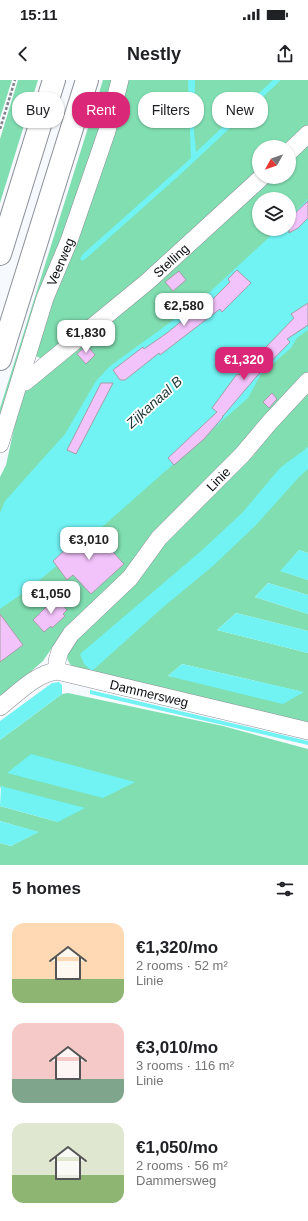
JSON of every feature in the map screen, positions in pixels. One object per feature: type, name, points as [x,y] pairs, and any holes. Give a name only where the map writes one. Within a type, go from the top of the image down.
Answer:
[{"type":"highway","points":[[0,254],[54,80]]},
{"type":"highway","points":[[0,359],[87,80]]},
{"type":"street","name":"Veerweg","points":[[0,444],[45,298],[69,241],[107,131],[120,80]]},
{"type":"street","points":[[296,145],[308,134]]},
{"type":"street","name":"Stelling","points":[[20,382],[25,382],[118,307],[254,184]]},
{"type":"street","name":"Linie","points":[[57,671],[56,661],[60,650],[71,634],[139,569],[159,538],[237,460],[308,381]]},
{"type":"street","points":[[0,707],[41,676],[49,672],[57,671]]},
{"type":"street","name":"Dammersweg","points":[[57,671],[308,731]]},
{"type":"path","points":[[0,129],[15,80]]},
{"type":"green space","points":[[0,80],[12,80],[0,118]]},
{"type":"green space","points":[[18,80],[38,80],[34,92],[14,92]]},
{"type":"green space","points":[[103,80],[115,80],[112,92],[99,92]]},
{"type":"green space","points":[[126,80],[308,80],[308,130],[296,141],[252,140],[252,181],[43,360],[33,354],[110,128],[130,128],[130,92],[122,92]]},
{"type":"green space","points":[[12,100],[12,128],[23,128],[0,203],[0,139]]},
{"type":"green space","points":[[88,128],[102,128],[0,430],[0,408]]},
{"type":"green space","points":[[308,138],[308,375],[138,564],[60,636],[43,661],[0,698],[0,477],[6,465],[22,392],[258,184],[296,184],[296,149]]},
{"type":"green space","points":[[308,393],[308,553],[299,550],[281,571],[308,580],[308,595],[268,583],[255,597],[308,614],[308,631],[236,613],[217,630],[308,653],[308,725],[74,668],[69,663],[67,658],[68,646],[163,544],[253,456],[286,415]],"holes":[[[182,664],[303,692],[168,676]]]},
{"type":"green space","points":[[68,693],[223,726],[308,749],[308,865],[0,865],[0,843],[11,846],[38,832],[0,821],[0,806],[58,822],[1,786],[0,789],[0,740],[62,694]]},
{"type":"water","points":[[188,80],[195,80],[195,92],[188,92]]},
{"type":"water","points":[[273,80],[281,80],[268,92],[260,92]]},
{"type":"water","points":[[190,128],[194,128],[196,152],[222,128],[230,128],[83,261],[80,259],[83,254],[191,158]]},
{"type":"water","name":"Zijkanaal B","points":[[308,199],[308,330],[297,338],[291,348],[261,374],[248,398],[84,543],[29,589],[0,609],[0,513],[5,501],[65,434],[96,381],[110,366],[201,300],[270,236],[296,236],[296,211]]},
{"type":"water","points":[[308,447],[308,469],[256,525],[214,565],[161,609],[92,671],[84,664],[80,654],[200,552],[242,513],[280,468]]},
{"type":"water","points":[[299,550],[308,553],[308,580],[280,571]]},
{"type":"water","points":[[268,583],[308,595],[308,614],[255,597]]},
{"type":"water","points":[[236,613],[308,631],[308,653],[217,630]]},
{"type":"water","points":[[182,664],[304,692],[283,704],[168,676]]},
{"type":"water","points":[[59,682],[62,685],[62,694],[0,740],[0,721],[52,683]]},
{"type":"water","points":[[90,690],[308,741],[308,745],[90,694]]},
{"type":"water","points":[[31,754],[135,782],[103,798],[7,773]]},
{"type":"water","points":[[1,786],[85,808],[58,822],[0,806]]},
{"type":"water","points":[[0,821],[39,832],[11,846],[0,843]]},
{"type":"building","points":[[308,201],[308,218],[296,229],[296,212]]},
{"type":"building","points":[[237,270],[251,283],[222,312],[220,309],[160,355],[159,353],[125,380],[120,380],[113,370],[143,347],[144,349],[167,333],[205,302],[207,305],[230,282],[228,279]]},
{"type":"building","points":[[179,271],[186,280],[173,291],[165,282]]},
{"type":"building","points":[[308,303],[308,325],[287,339],[290,342],[256,377],[204,439],[174,465],[168,458],[217,412],[212,408],[237,374],[239,375],[294,318],[291,314]]},
{"type":"building","points":[[87,345],[95,355],[86,364],[77,354]]},
{"type":"building","points":[[101,383],[113,383],[76,454],[67,450]]},
{"type":"building","points":[[272,393],[277,399],[269,408],[263,402]]},
{"type":"building","points":[[90,527],[124,564],[91,594],[73,575],[67,580],[53,561]]},
{"type":"building","points":[[56,597],[67,610],[63,614],[65,616],[52,628],[51,626],[44,632],[33,620]]},
{"type":"building","points":[[0,614],[23,645],[0,662]]}]
